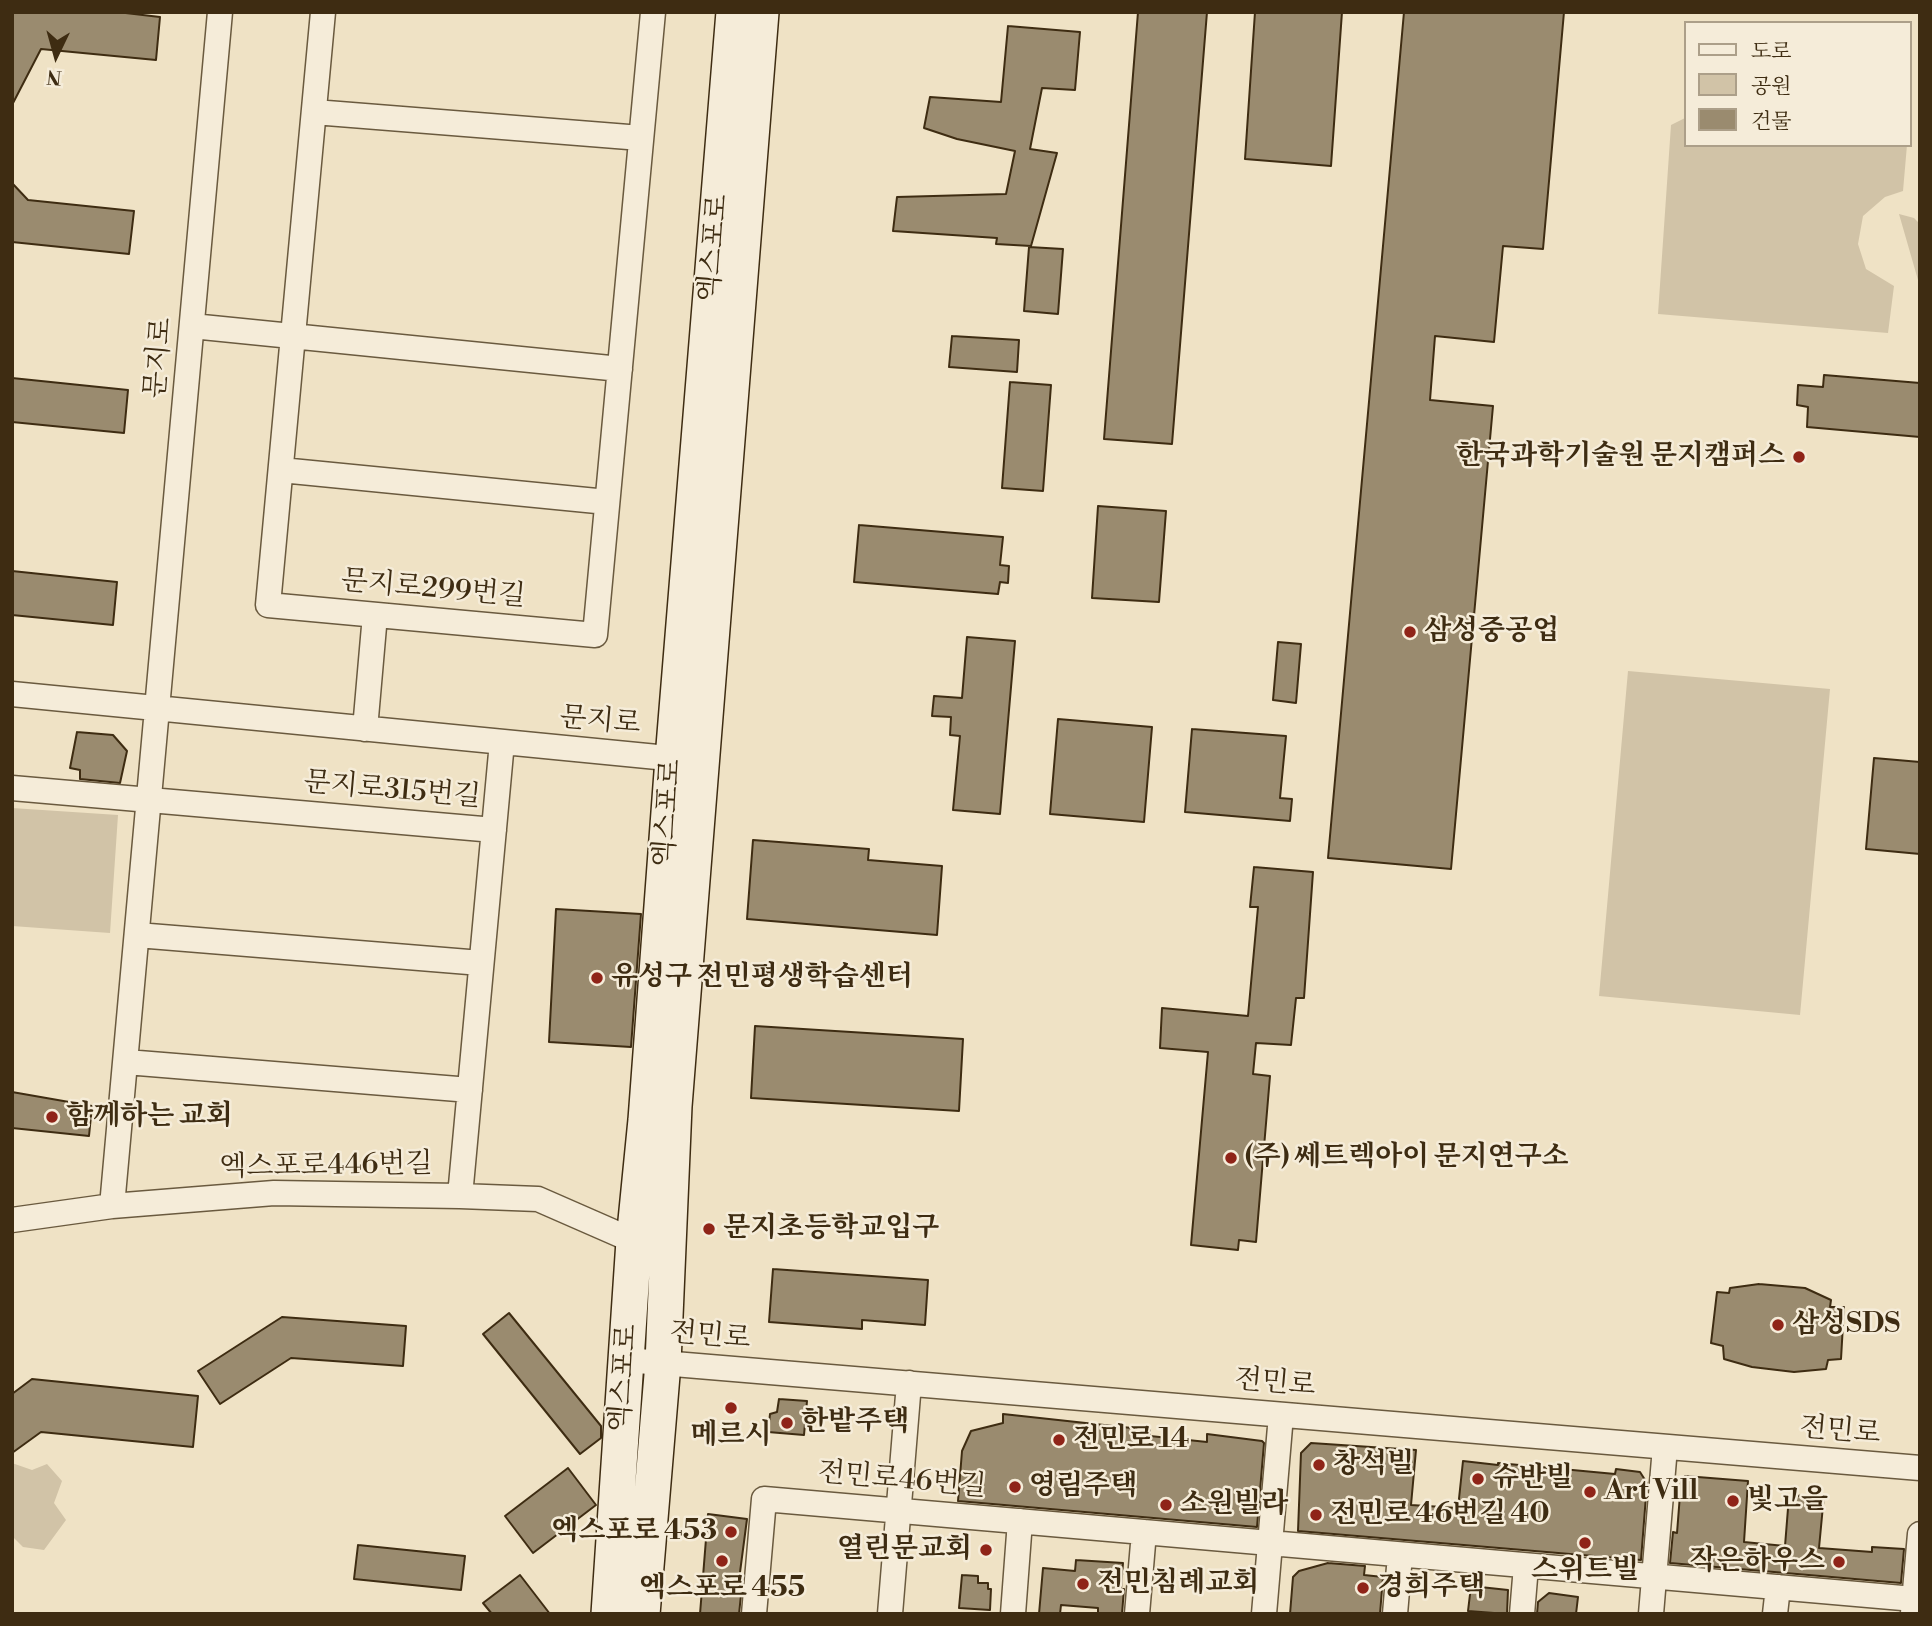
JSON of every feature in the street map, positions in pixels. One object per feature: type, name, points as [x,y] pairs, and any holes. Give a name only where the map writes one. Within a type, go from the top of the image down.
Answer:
[{"type":"main road","name":"엑스포로","points":[[642,1614],[663,1363],[688,760],[734,12]]},
{"type":"main road","name":"엑스포로","points":[[609,1614],[634,1241],[659,960],[688,760],[761,12]]},
{"type":"street","name":"문지로","points":[[113,1206],[220,12]]},
{"type":"street","name":"문지로299번길","points":[[323,12],[268,605],[595,635],[653,12]]},
{"type":"street","points":[[314,112],[641,138]]},
{"type":"street","points":[[192,326],[620,369]]},
{"type":"street","points":[[281,470],[607,502]]},
{"type":"street","points":[[365,729],[375,615]]},
{"type":"street","name":"문지로","points":[[12,694],[688,760]]},
{"type":"street","points":[[494,830],[502,742]]},
{"type":"street","name":"문지로315번길","points":[[12,788],[494,830],[460,1196]]},
{"type":"street","points":[[137,935],[481,963]]},
{"type":"street","points":[[126,1062],[470,1090]]},
{"type":"street","name":"엑스포로446번길","points":[[12,1220],[113,1206],[274,1193],[460,1196],[538,1199],[634,1241]]},
{"type":"street","name":"전민로","points":[[626,1360],[1920,1468]]},
{"type":"street","points":[[890,1614],[909,1383]]},
{"type":"street","points":[[1264,1614],[1281,1415]]},
{"type":"street","points":[[1651,1614],[1665,1447]]},
{"type":"street","name":"전민로46번길","points":[[754,1614],[764,1499],[1777,1587],[1913,1606]]},
{"type":"street","points":[[1013,1614],[1020,1521]]},
{"type":"street","points":[[1137,1614],[1144,1532]]},
{"type":"street","points":[[1913,1606],[1920,1534]]},
{"type":"street","points":[[1395,1614],[1400,1555]]},
{"type":"street","points":[[1522,1614],[1526,1566]]},
{"type":"street","points":[[1775,1614],[1777,1587]]},
{"type":"green space","points":[[1684,118],[1684,147],[1907,147],[1903,191],[1885,197],[1863,216],[1858,244],[1866,269],[1894,286],[1888,333],[1658,314],[1671,125]]},
{"type":"green space","points":[[1899,214],[1914,218],[1920,224],[1920,287]]},
{"type":"green space","points":[[1628,671],[1830,689],[1800,1015],[1599,996]]},
{"type":"green space","points":[[12,808],[118,815],[110,933],[12,926]]},
{"type":"green space","points":[[12,1463],[32,1470],[47,1464],[62,1481],[54,1503],[66,1520],[44,1550],[23,1547],[12,1536]]},
{"type":"building","points":[[12,12],[117,12],[160,17],[156,60],[41,49],[12,105]]},
{"type":"building","points":[[1138,12],[1207,12],[1172,444],[1104,439]]},
{"type":"building","points":[[1255,12],[1342,12],[1331,166],[1245,159]]},
{"type":"building","name":"삼성중공업","points":[[1404,12],[1564,12],[1543,249],[1503,246],[1494,342],[1435,336],[1430,400],[1493,406],[1451,869],[1328,858]]},
{"type":"building","points":[[1008,26],[1080,32],[1075,90],[1042,88],[1030,149],[1057,153],[1031,246],[996,244],[997,238],[893,231],[897,197],[1006,194],[1015,151],[957,139],[924,128],[930,97],[1001,102]]},
{"type":"building","points":[[12,183],[28,200],[134,211],[129,254],[12,242]]},
{"type":"building","points":[[1029,247],[1063,249],[1058,314],[1024,311]]},
{"type":"building","points":[[952,336],[1019,340],[1017,372],[949,367]]},
{"type":"building","points":[[1824,375],[1920,383],[1920,437],[1807,427],[1808,407],[1797,405],[1798,385],[1823,387]]},
{"type":"building","points":[[12,378],[128,390],[124,433],[12,422]]},
{"type":"building","points":[[1010,382],[1051,385],[1043,491],[1002,488]]},
{"type":"building","points":[[1098,506],[1166,511],[1159,602],[1092,598]]},
{"type":"building","points":[[859,525],[1003,537],[1000,565],[1009,566],[1008,583],[1000,582],[998,594],[854,582]]},
{"type":"building","points":[[12,571],[117,582],[113,625],[12,615]]},
{"type":"building","points":[[967,637],[1015,641],[1000,814],[953,810],[960,736],[950,735],[951,717],[932,716],[934,696],[962,698]]},
{"type":"building","points":[[1278,642],[1301,644],[1296,703],[1273,700]]},
{"type":"building","points":[[1058,719],[1152,727],[1144,822],[1050,814]]},
{"type":"building","points":[[1192,729],[1286,736],[1280,798],[1292,799],[1290,821],[1185,812]]},
{"type":"building","points":[[77,732],[113,735],[127,751],[120,783],[80,779],[80,770],[70,768]]},
{"type":"building","points":[[1874,758],[1920,762],[1920,854],[1866,849]]},
{"type":"building","points":[[753,840],[869,849],[868,860],[942,866],[937,935],[747,919]]},
{"type":"building","points":[[1254,867],[1313,872],[1304,998],[1296,998],[1291,1045],[1256,1043],[1253,1074],[1270,1076],[1256,1242],[1239,1240],[1238,1250],[1191,1245],[1208,1052],[1160,1048],[1162,1008],[1248,1016],[1258,907],[1250,907]]},
{"type":"building","name":"유성구 전민평생학습센터","points":[[556,909],[641,914],[631,1047],[549,1042]]},
{"type":"building","points":[[755,1026],[963,1039],[959,1111],[751,1098]]},
{"type":"building","name":"함께하는 교회","points":[[12,1092],[92,1106],[89,1136],[12,1128]]},
{"type":"building","points":[[773,1269],[928,1280],[925,1325],[862,1320],[862,1329],[769,1322]]},
{"type":"building","name":"삼성SDS","points":[[1759,1284],[1805,1288],[1831,1300],[1830,1307],[1844,1307],[1841,1359],[1828,1360],[1826,1369],[1794,1372],[1752,1367],[1724,1359],[1723,1346],[1711,1343],[1717,1292],[1729,1293],[1730,1288]]},
{"type":"building","points":[[509,1313],[601,1426],[601,1438],[580,1454],[483,1334]]},
{"type":"building","points":[[282,1317],[406,1326],[403,1366],[291,1358],[220,1404],[198,1371]]},
{"type":"building","points":[[32,1379],[198,1396],[193,1447],[41,1432],[12,1453],[12,1394]]},
{"type":"building","name":"한밭주택","points":[[779,1399],[807,1401],[804,1435],[768,1432],[770,1414],[777,1412]]},
{"type":"building","points":[[1003,1414],[1150,1430],[1150,1436],[1207,1442],[1207,1434],[1262,1441],[1264,1443],[1257,1527],[958,1501],[962,1451],[971,1431],[1003,1423]]},
{"type":"building","points":[[1311,1443],[1416,1450],[1411,1505],[1458,1508],[1463,1461],[1615,1474],[1616,1469],[1640,1472],[1647,1483],[1641,1560],[1298,1531],[1301,1453]]},
{"type":"building","points":[[568,1468],[596,1505],[533,1553],[505,1516]]},
{"type":"building","points":[[1685,1476],[1748,1481],[1744,1542],[1785,1546],[1789,1496],[1824,1495],[1819,1548],[1872,1552],[1872,1547],[1904,1549],[1901,1583],[1670,1563],[1673,1532],[1677,1533],[1681,1482]]},
{"type":"building","points":[[708,1514],[747,1519],[737,1595],[741,1595],[739,1614],[700,1614]]},
{"type":"building","points":[[358,1545],[465,1556],[461,1590],[354,1579]]},
{"type":"building","name":"전민침례교회","points":[[1076,1560],[1123,1563],[1122,1614],[1098,1614],[1098,1608],[1061,1605],[1060,1614],[1039,1614],[1043,1568],[1075,1571]]},
{"type":"building","points":[[1328,1563],[1365,1566],[1364,1575],[1383,1577],[1380,1614],[1290,1614],[1293,1577],[1299,1571]]},
{"type":"building","points":[[520,1575],[550,1614],[492,1614],[483,1603]]},
{"type":"building","points":[[962,1575],[978,1576],[978,1583],[988,1583],[988,1589],[991,1589],[990,1610],[959,1608]]},
{"type":"building","points":[[1471,1586],[1508,1590],[1507,1614],[1468,1611]]},
{"type":"building","points":[[1549,1593],[1578,1597],[1576,1614],[1537,1614],[1538,1602]]},
{"type":"place","name":"한국과학기술원 문지캠퍼스","points":[[1799,457]]},
{"type":"place","name":"삼성중공업","points":[[1410,632]]},
{"type":"place","name":"유성구 전민평생학습센터","points":[[597,978]]},
{"type":"place","name":"함께하는 교회","points":[[52,1117]]},
{"type":"place","name":"(주) 쎄트렉아이 문지연구소","points":[[1231,1158]]},
{"type":"place","name":"문지초등학교입구","points":[[709,1229]]},
{"type":"place","name":"삼성SDS","points":[[1778,1325]]},
{"type":"place","name":"메르시","points":[[731,1408]]},
{"type":"place","name":"한밭주택","points":[[787,1423]]},
{"type":"place","name":"전민로 14","points":[[1059,1440]]},
{"type":"place","name":"창석빌","points":[[1319,1465]]},
{"type":"place","name":"슈반빌","points":[[1478,1479]]},
{"type":"place","name":"영림주택","points":[[1015,1487]]},
{"type":"place","name":"Art Vill","points":[[1590,1492]]},
{"type":"place","name":"빛고을","points":[[1733,1501]]},
{"type":"place","name":"소원빌라","points":[[1166,1505]]},
{"type":"place","name":"전민로 46번길 40","points":[[1316,1515]]},
{"type":"place","name":"엑스포로 453","points":[[731,1532]]},
{"type":"place","name":"스위트빌","points":[[1585,1543]]},
{"type":"place","name":"열린문교회","points":[[986,1550]]},
{"type":"place","name":"엑스포로 455","points":[[722,1561]]},
{"type":"place","name":"작은하우스","points":[[1839,1562]]},
{"type":"place","name":"전민침례교회","points":[[1083,1584]]},
{"type":"place","name":"경희주택","points":[[1363,1588]]}]
